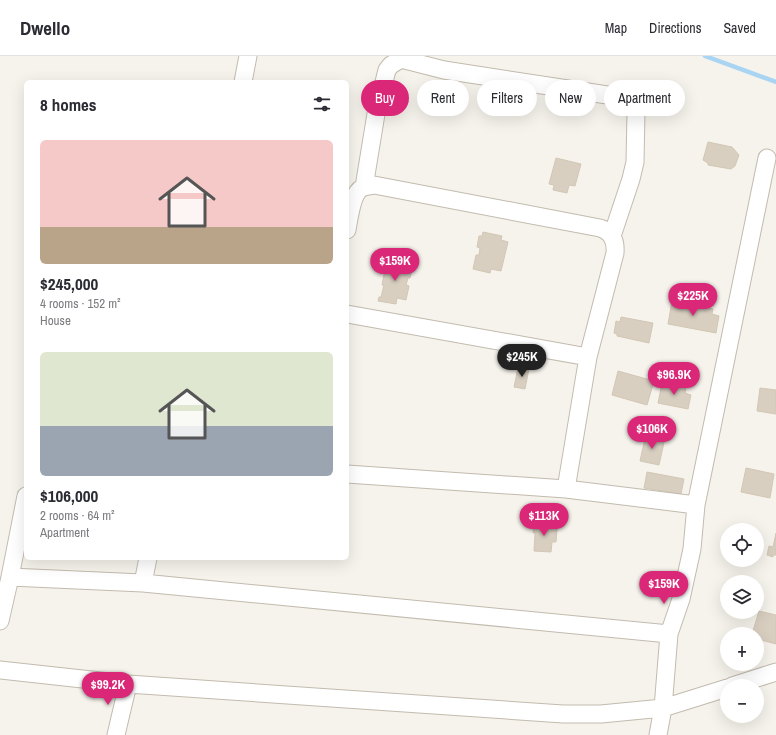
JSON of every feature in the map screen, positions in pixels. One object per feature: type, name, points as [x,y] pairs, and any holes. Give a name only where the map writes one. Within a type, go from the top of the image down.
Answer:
[{"type":"street","points":[[243,80],[248,56]]},
{"type":"street","points":[[364,187],[376,114],[387,70],[391,65],[401,59],[444,70],[627,98],[633,104],[636,112],[635,162],[631,179],[612,236]]},
{"type":"street","points":[[658,735],[663,708],[669,634],[681,599],[691,556],[696,505],[767,158]]},
{"type":"street","points":[[349,215],[350,208],[359,191],[364,187],[374,185],[600,228],[606,230],[612,236],[616,246],[615,253],[588,357],[566,489]]},
{"type":"street","points":[[349,314],[588,357]]},
{"type":"street","points":[[349,474],[566,489],[696,505]]},
{"type":"street","points":[[0,621],[24,506]]},
{"type":"street","points":[[143,583],[148,560]]},
{"type":"street","points":[[10,577],[143,583],[669,634]]},
{"type":"street","points":[[0,670],[128,684],[563,714],[601,714],[663,708],[720,690]]},
{"type":"street","points":[[754,679],[776,672]]},
{"type":"street","points":[[116,735],[128,684]]},
{"type":"building","points":[[708,142],[732,147],[739,155],[735,166],[731,169],[708,165],[708,163],[703,160]]},
{"type":"building","points":[[556,158],[581,164],[575,186],[569,185],[567,193],[553,190],[554,185],[549,184]]},
{"type":"building","points":[[483,232],[502,236],[501,240],[508,242],[501,271],[491,269],[490,273],[473,269],[476,255],[479,255],[480,248],[477,247],[479,236],[482,236]]},
{"type":"building","points":[[387,260],[413,266],[410,278],[408,278],[406,285],[409,286],[406,300],[397,298],[396,304],[378,301],[379,297],[381,297],[384,285],[382,285]]},
{"type":"building","points":[[672,301],[713,309],[712,314],[719,316],[716,333],[668,324]]},
{"type":"building","points":[[621,317],[653,323],[649,343],[617,336],[617,334],[614,333],[616,321],[620,322]]},
{"type":"building","points":[[518,368],[529,369],[525,389],[514,387]]},
{"type":"building","points":[[618,371],[654,381],[647,405],[612,395]]},
{"type":"building","points":[[662,383],[686,387],[685,393],[691,395],[688,409],[658,403]]},
{"type":"building","points":[[760,388],[776,390],[776,414],[757,411]]},
{"type":"building","points":[[646,434],[665,438],[659,465],[640,461]]},
{"type":"building","points":[[746,468],[774,474],[770,498],[741,492]]},
{"type":"building","points":[[647,472],[684,479],[681,494],[644,488]]},
{"type":"building","points":[[534,522],[554,524],[554,528],[557,529],[556,542],[552,542],[551,552],[534,551]]},
{"type":"building","points":[[776,533],[776,555],[773,555],[773,557],[767,555],[769,546],[773,547]]},
{"type":"building","points":[[764,612],[776,615],[776,644],[764,641],[764,627],[754,627],[757,619],[764,619]]},
{"type":"waterway","points":[[705,56],[776,82]]}]
